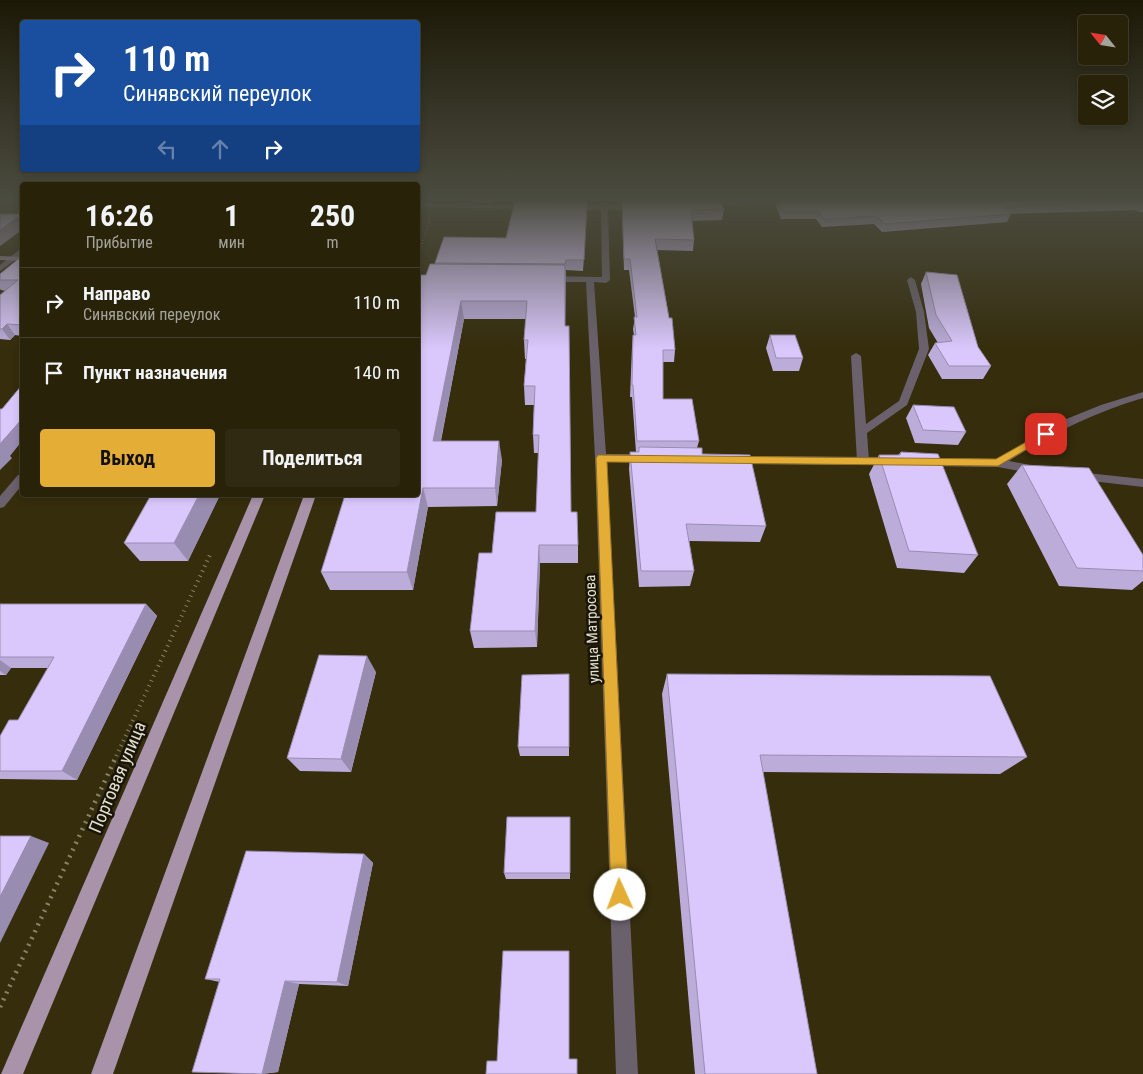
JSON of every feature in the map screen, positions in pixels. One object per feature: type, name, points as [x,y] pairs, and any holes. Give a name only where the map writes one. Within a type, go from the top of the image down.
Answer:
[{"type":"main road","points":[[0,258],[18,259]]},
{"type":"main road","name":"Портовая улица","points":[[12,1074],[258,497]]},
{"type":"main road","points":[[102,1074],[309,497]]},
{"type":"street","points":[[542,279],[606,280],[605,250]]},
{"type":"street","points":[[0,269],[18,259]]},
{"type":"street","name":"улица Матросова","points":[[590,279],[602,458],[627,1074]]},
{"type":"street","points":[[861,432],[903,403],[924,349],[920,312],[911,280]]},
{"type":"street","points":[[856,356],[863,461]]},
{"type":"street","points":[[998,463],[1028,443],[1080,415],[1143,395]]},
{"type":"street","points":[[602,458],[660,459]]},
{"type":"street","points":[[727,460],[998,463],[1051,472]]},
{"type":"street","points":[[1070,475],[1143,484]]},
{"type":"street","points":[[0,504],[20,480]]},
{"type":"path","points":[[0,1006],[213,549]]},
{"type":"building","points":[[439,250],[585,250],[584,260],[566,260],[565,264],[435,263]]},
{"type":"building","points":[[624,250],[657,250],[669,318],[672,318],[675,350],[663,350],[663,399],[692,399],[699,441],[637,441],[632,385],[633,335],[636,335],[634,317],[637,317],[630,259],[624,259]]},
{"type":"building","points":[[20,258],[20,325],[7,324],[2,329],[0,329],[0,295],[18,280],[0,280],[0,274]]},
{"type":"building","points":[[430,264],[565,265],[565,326],[569,326],[571,512],[577,512],[578,545],[539,545],[535,631],[470,631],[479,553],[492,553],[496,512],[536,512],[539,435],[533,435],[535,386],[524,386],[528,340],[524,340],[527,301],[461,301],[433,441],[499,441],[495,488],[423,488],[407,572],[321,572],[344,497],[420,497],[420,275],[426,275]]},
{"type":"building","points":[[926,272],[957,275],[978,347],[991,366],[949,366],[935,343],[952,341],[936,315]]},
{"type":"building","points":[[770,335],[795,335],[803,358],[776,358]]},
{"type":"building","points":[[20,387],[20,421],[0,444],[0,409]]},
{"type":"building","points":[[913,405],[954,407],[966,432],[923,430]]},
{"type":"building","points":[[639,447],[702,448],[702,454],[750,455],[766,526],[686,524],[694,571],[641,571],[630,452],[639,452]]},
{"type":"building","points":[[901,452],[938,454],[978,555],[909,551],[879,455],[900,455]]},
{"type":"building","points":[[1022,465],[1089,468],[1143,555],[1143,571],[1077,568]]},
{"type":"building","points":[[150,497],[198,497],[174,543],[124,543]]},
{"type":"building","points":[[0,604],[146,604],[62,771],[0,771],[0,736],[9,720],[18,720],[54,657],[0,657]]},
{"type":"building","points":[[319,655],[367,656],[341,759],[287,758]]},
{"type":"building","points":[[569,674],[569,747],[518,747],[522,675]]},
{"type":"building","points":[[667,674],[990,676],[1027,757],[760,755],[817,1074],[705,1074]]},
{"type":"building","points":[[507,817],[570,817],[570,873],[504,873]]},
{"type":"building","points":[[0,836],[31,836],[0,897]]},
{"type":"building","points":[[246,851],[364,854],[337,982],[285,981],[262,1074],[192,1072],[220,979],[205,979]]},
{"type":"building","points":[[503,951],[569,951],[569,1059],[577,1059],[577,1074],[486,1074],[487,1061],[497,1061]]},
{"type":"route","points":[[620,895],[602,458],[998,463],[1028,443],[1046,434]]}]
